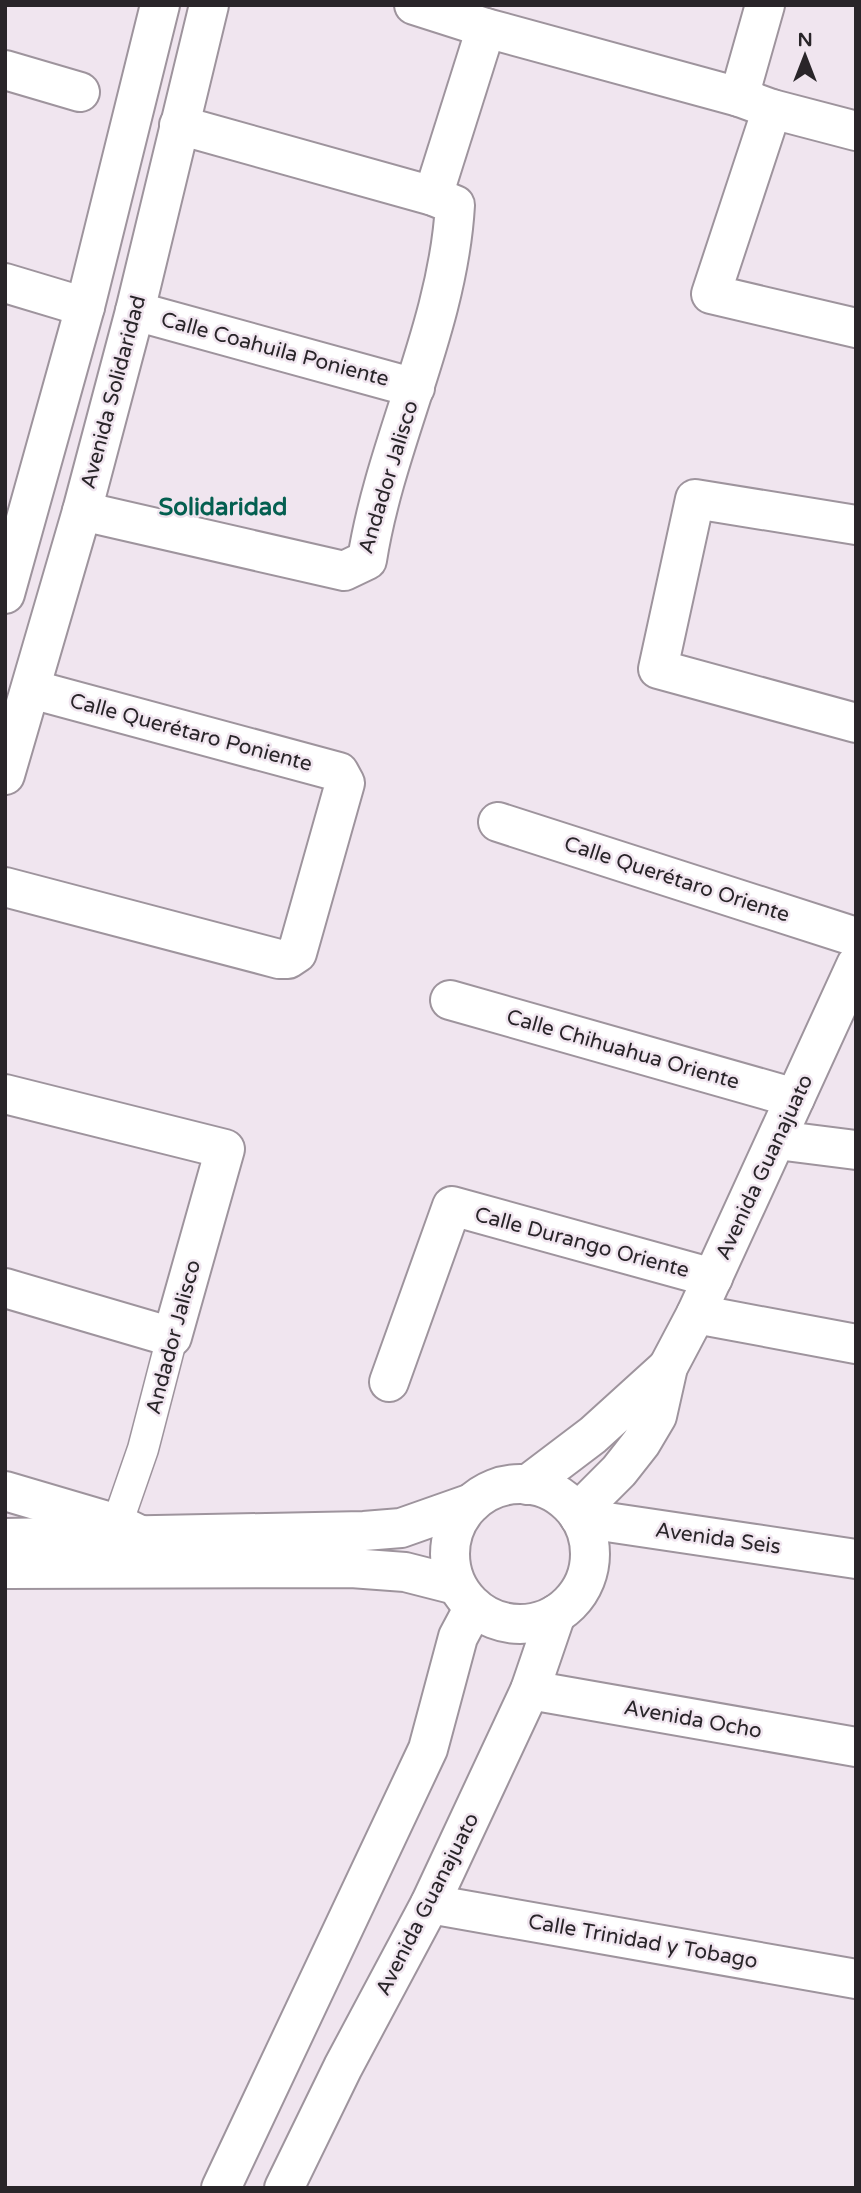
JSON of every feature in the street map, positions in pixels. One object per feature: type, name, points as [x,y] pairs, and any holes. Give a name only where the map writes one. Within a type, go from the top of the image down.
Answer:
[{"type":"street","points":[[414,5],[486,28],[856,131]]},
{"type":"street","points":[[765,5],[755,103],[711,294],[856,328]]},
{"type":"street","points":[[5,594],[85,307],[159,11],[206,17]]},
{"type":"street","name":"Avenida Solidaridad","points":[[5,775],[82,511],[135,311],[206,17]]},
{"type":"street","points":[[433,196],[486,28]]},
{"type":"street","points":[[5,70],[80,92]]},
{"type":"street","points":[[179,125],[433,196],[455,205],[451,254],[415,388]]},
{"type":"street","points":[[5,283],[85,307]]},
{"type":"street","name":"Calle Coahuila Poniente","points":[[135,311],[415,388]]},
{"type":"street","name":"Andador Jalisco","points":[[82,511],[344,571],[367,561],[374,517],[415,388]]},
{"type":"street","points":[[856,526],[695,499],[658,669],[856,723]]},
{"type":"street","name":"Calle Querétaro Poniente","points":[[5,887],[278,959],[288,959],[297,953],[345,783],[339,772],[31,689]]},
{"type":"street","name":"Calle Querétaro Oriente","points":[[498,822],[856,937]]},
{"type":"street","name":"Avenida Guanajuato","points":[[578,1516],[641,1443],[657,1416],[668,1367],[713,1278],[856,965]]},
{"type":"street","name":"Calle Chihuahua Oriente","points":[[450,1000],[795,1098]]},
{"type":"street","name":"Andador Jalisco","points":[[5,1094],[225,1149],[143,1449],[130,1530]]},
{"type":"street","points":[[777,1140],[856,1150]]},
{"type":"street","name":"Calle Durango Oriente","points":[[389,1381],[452,1206],[713,1278]]},
{"type":"street","points":[[5,1287],[172,1338]]},
{"type":"street","points":[[696,1314],[856,1343]]},
{"type":"street","name":"Avenida Guanajuato","points":[[527,1485],[593,1436],[668,1367]]},
{"type":"street","points":[[5,1538],[130,1530],[363,1531],[401,1528],[472,1503],[497,1488],[527,1485],[539,1487],[560,1497],[578,1516],[590,1544],[588,1572],[576,1596],[556,1615],[528,1624],[499,1622],[465,1596],[405,1572],[351,1568],[5,1569]]},
{"type":"street","points":[[5,1491],[130,1530]]},
{"type":"street","points":[[222,2188],[428,1749],[458,1637],[465,1596],[450,1564],[450,1542],[455,1527],[472,1503]]},
{"type":"street","name":"Avenida Seis","points":[[578,1516],[856,1559]]},
{"type":"street","name":"Avenida Guanajuato","points":[[284,2188],[343,2067],[430,1904],[530,1690],[556,1615]]},
{"type":"street","name":"Avenida Ocho","points":[[530,1690],[856,1748]]},
{"type":"street","name":"Calle Trinidad y Tobago","points":[[430,1904],[856,1979]]},
{"type":"district","name":"Solidaridad","points":[[223,507]]}]
